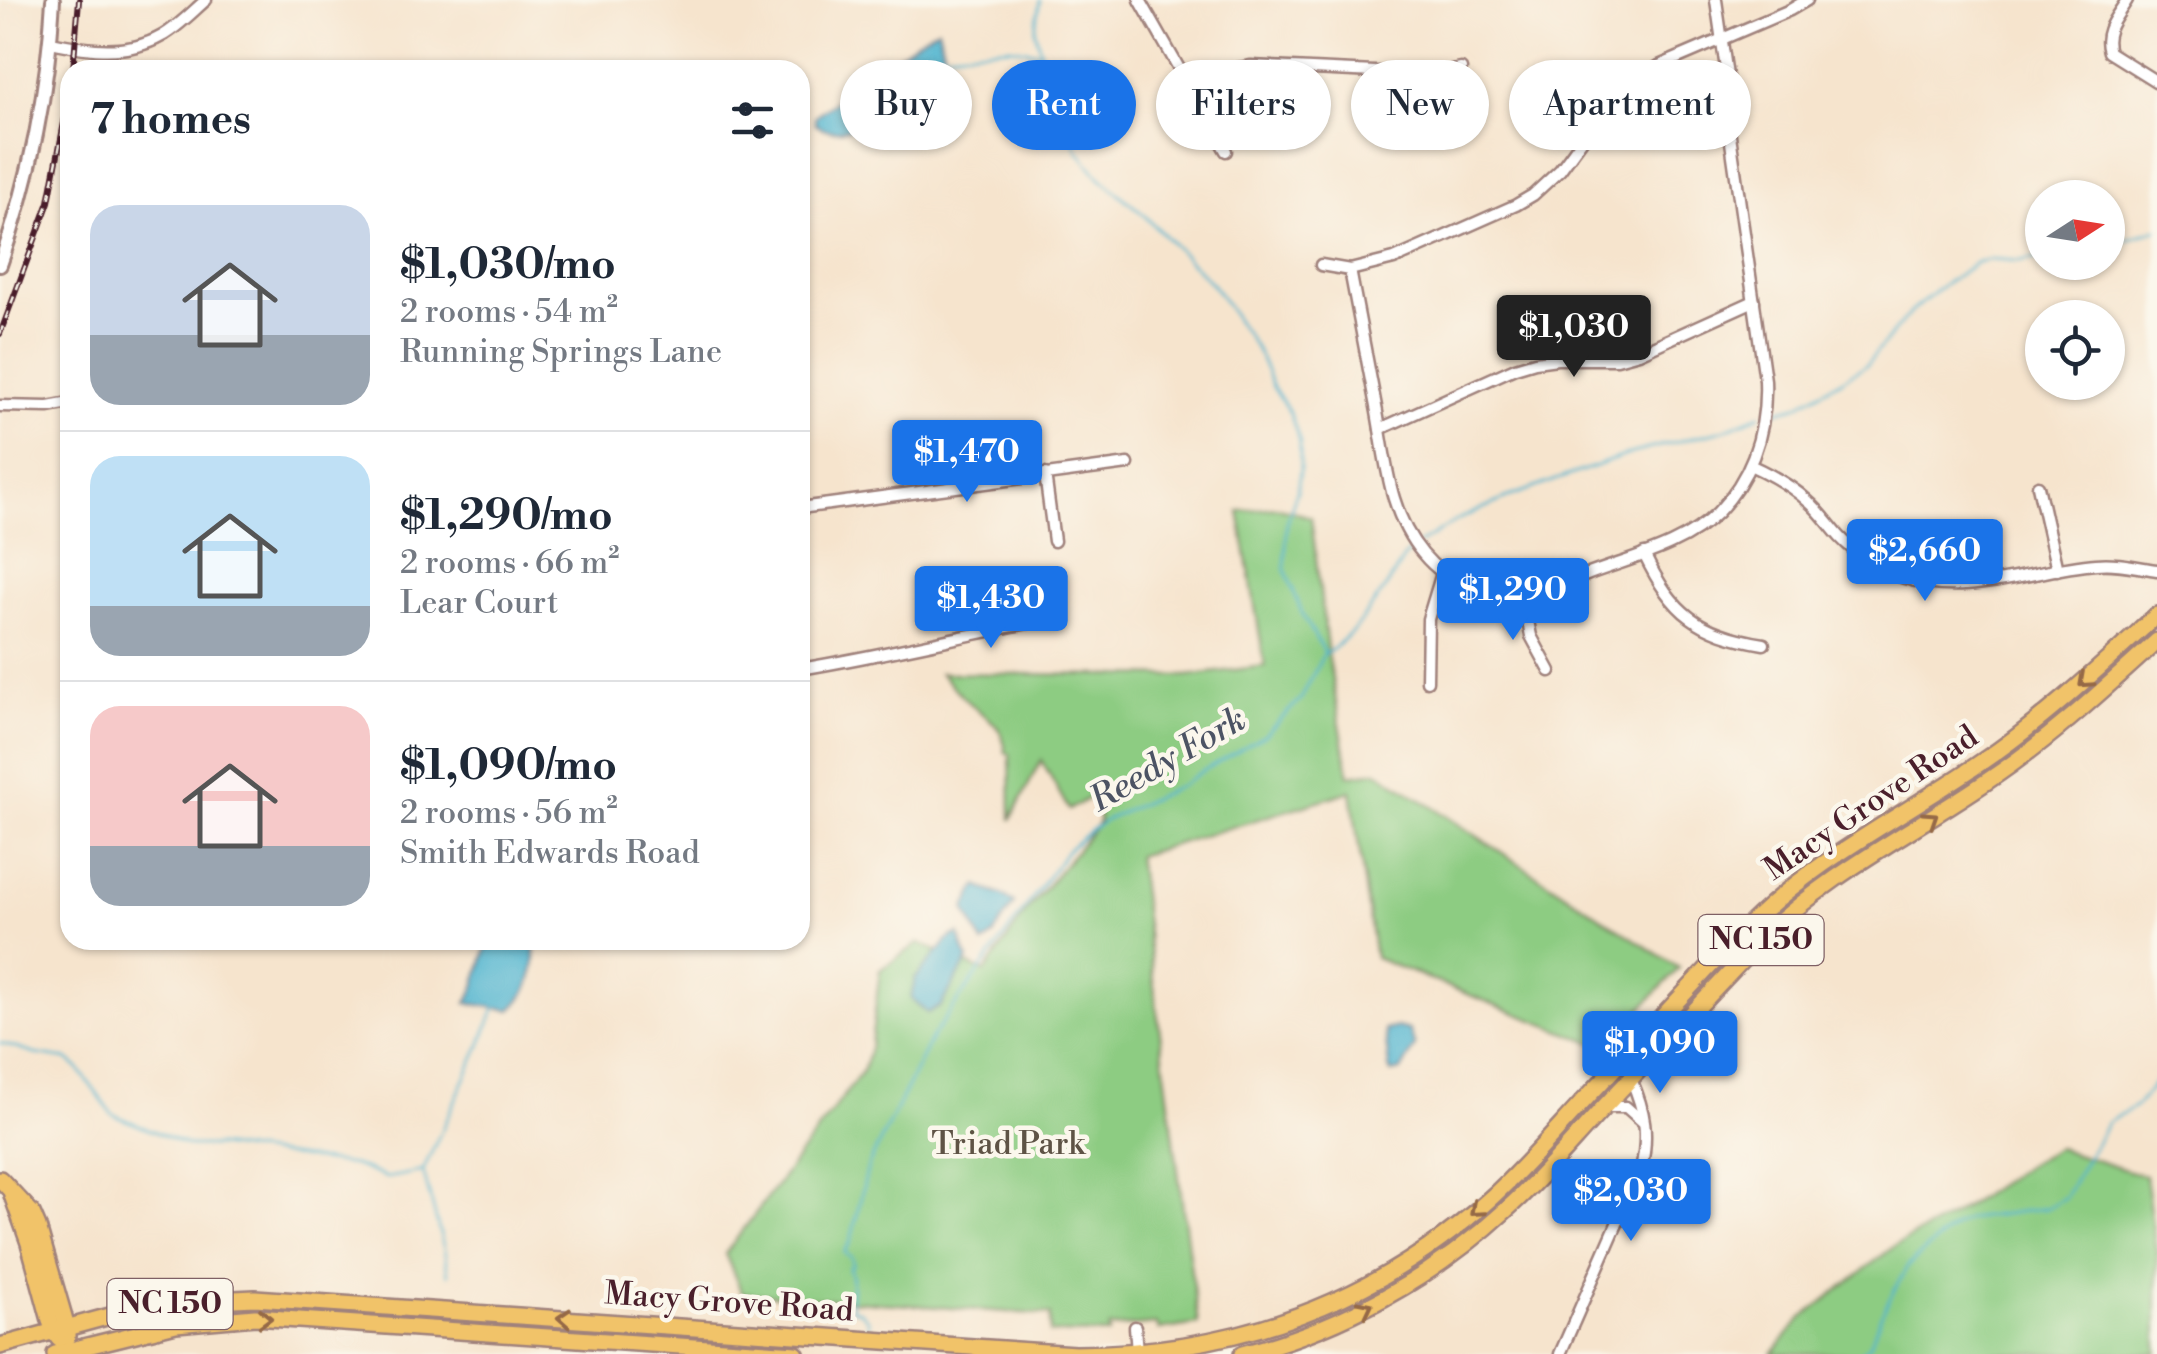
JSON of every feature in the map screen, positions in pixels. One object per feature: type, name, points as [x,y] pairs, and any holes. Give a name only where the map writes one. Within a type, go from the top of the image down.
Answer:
[{"type":"main road","name":"Macy Grove Road","points":[[0,1346],[132,1310],[234,1298],[296,1299],[1055,1353],[1136,1353],[1268,1327],[1356,1291],[1438,1241],[1476,1211],[1513,1177],[1776,898],[1997,751],[2053,708],[2157,615]]},
{"type":"main road","points":[[2100,694],[2157,629]]},
{"type":"main road","name":"Macy Grove Road","points":[[1242,1354],[1321,1329],[1387,1297],[1471,1241],[1526,1190],[1776,925],[1806,900],[2009,767],[2157,642]]},
{"type":"main road","points":[[1843,875],[1844,863],[1934,793]]},
{"type":"main road","points":[[1526,1190],[1607,1090],[1606,1076]]},
{"type":"main road","points":[[6,1185],[60,1329],[61,1352]]},
{"type":"main road","points":[[328,1321],[336,1312],[422,1308]]},
{"type":"main road","name":"Macy Grove Road","points":[[61,1352],[196,1321],[255,1317],[796,1354]]},
{"type":"main road","points":[[1192,1354],[1268,1327]]},
{"type":"street","points":[[0,265],[31,162],[51,42],[52,0]]},
{"type":"street","points":[[51,42],[94,51],[126,49],[162,37],[206,0]]},
{"type":"street","points":[[1140,0],[1175,60]]},
{"type":"street","points":[[1350,270],[1394,500],[1410,538],[1442,572],[1482,592],[1523,596],[1677,540],[1716,514],[1740,484],[1762,434],[1766,380],[1728,121],[1727,76],[1716,0]]},
{"type":"street","points":[[1321,265],[1350,270],[1394,259],[1525,200],[1560,170],[1603,111],[1630,84],[1660,66],[1807,0]]},
{"type":"street","points":[[2128,0],[2107,32],[2107,44],[2110,52],[2157,82]]},
{"type":"street","points":[[1380,429],[1515,368],[1557,359],[1617,359],[1639,353],[1754,301]]},
{"type":"street","points":[[0,406],[60,405]]},
{"type":"street","points":[[968,438],[972,484]]},
{"type":"street","points":[[810,507],[1128,464]]},
{"type":"street","points":[[1750,465],[1797,491],[1864,558],[1903,578],[1953,586],[2100,563],[2155,571]]},
{"type":"street","points":[[1045,474],[1054,541]]},
{"type":"street","points":[[2038,486],[2057,570]]},
{"type":"street","points":[[1644,554],[1662,588],[1683,612],[1707,629],[1764,644]]},
{"type":"street","points":[[1427,681],[1428,618],[1442,572]]},
{"type":"street","points":[[1523,596],[1532,636],[1550,672]]},
{"type":"street","points":[[810,667],[1034,622]]},
{"type":"street","points":[[1560,1354],[1644,1157],[1644,1111],[1631,1079]]},
{"type":"street","points":[[1604,1107],[1626,1107],[1644,1123]]},
{"type":"street","points":[[1134,1327],[1136,1353]]},
{"type":"green space","name":"Triad Park","points":[[1276,507],[1311,517],[1328,656],[1349,775],[1377,771],[1679,968],[1605,1048],[1375,958],[1351,791],[1137,856],[1198,1324],[1159,1330],[1157,1324],[1109,1328],[1109,1334],[1050,1333],[1050,1315],[742,1293],[725,1254],[864,1069],[880,970],[919,943],[985,972],[1025,913],[1099,822],[1097,793],[1069,810],[1041,760],[1011,820],[1010,754],[1006,753],[1001,734],[940,673],[1186,676],[1265,666],[1239,511]]},
{"type":"green space","points":[[2057,1148],[2145,1176],[2157,1255],[2157,1354],[1772,1354],[1801,1319],[1896,1245],[1950,1217]]},
{"type":"water","points":[[938,28],[946,60],[891,60]]},
{"type":"water","points":[[840,98],[840,130],[815,124],[815,116]]},
{"type":"water","points":[[977,886],[1014,903],[993,936],[983,944],[965,909]]},
{"type":"water","points":[[959,934],[968,960],[940,1007],[927,1013],[911,998],[915,979],[950,938]]},
{"type":"water","points":[[486,950],[534,950],[532,978],[511,1010],[467,1003]]},
{"type":"water","points":[[1385,1030],[1409,1030],[1415,1046],[1401,1071],[1391,1073]]},
{"type":"waterway","name":"Reedy Fork","points":[[1040,0],[1035,31],[1056,104],[1079,152],[1099,177],[1143,214],[1213,285],[1258,352],[1290,413],[1300,443],[1300,471],[1287,522],[1285,569],[1302,613],[1324,653]]},
{"type":"waterway","points":[[943,53],[1010,47],[1040,52]]},
{"type":"waterway","points":[[2125,241],[2157,229]]},
{"type":"waterway","points":[[1768,413],[1797,406],[1866,365],[1908,315],[1977,262],[2025,260]]},
{"type":"waterway","points":[[1419,544],[1459,519],[1514,495],[1632,453],[1723,430],[1760,415]]},
{"type":"waterway","name":"Reedy Fork","points":[[868,1331],[868,1320],[852,1309],[849,1268],[853,1264],[844,1253],[851,1241],[868,1166],[932,1037],[1067,850],[1108,819],[1180,786],[1265,735],[1301,699],[1323,655],[1354,630],[1413,549]]},
{"type":"waterway","points":[[448,1275],[423,1171],[496,1005]]},
{"type":"waterway","points":[[0,1043],[67,1059],[112,1114],[189,1146],[218,1146],[354,1165],[387,1178],[423,1171]]},
{"type":"waterway","points":[[1859,1354],[1870,1345],[1907,1267],[1968,1219],[2047,1208],[2065,1197],[2107,1123],[2137,1105],[2157,1080]]},
{"type":"railway","points":[[74,60],[79,0]]},
{"type":"railway","points":[[0,334],[49,202],[60,144]]}]
